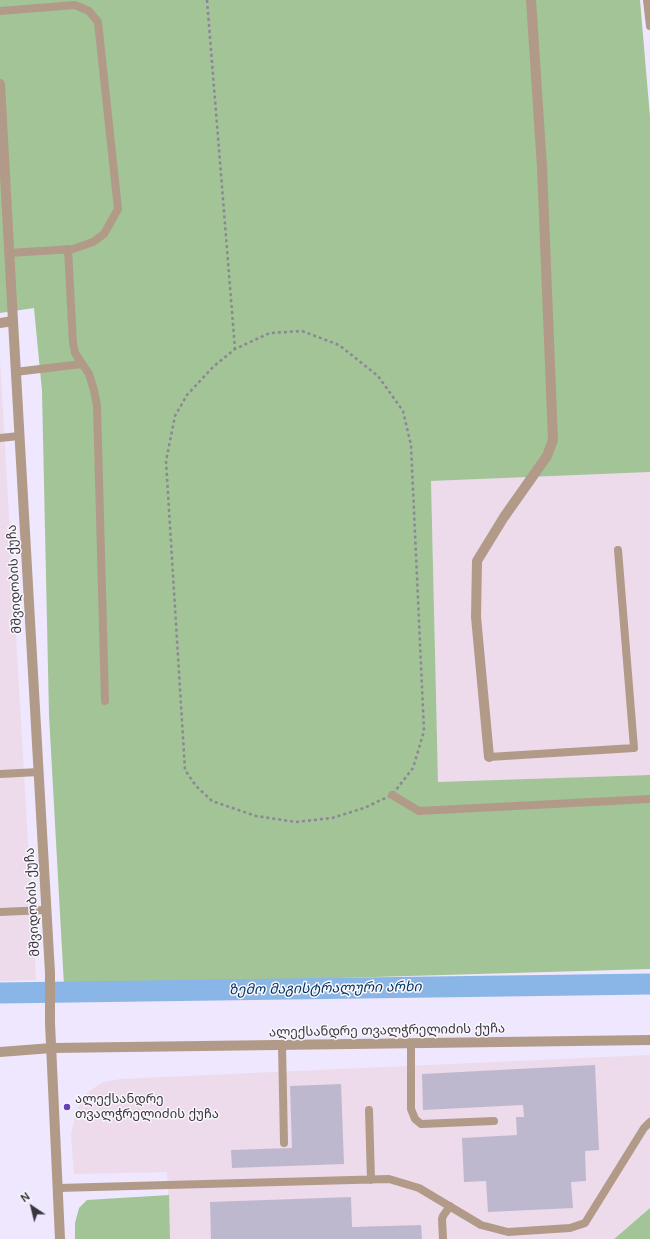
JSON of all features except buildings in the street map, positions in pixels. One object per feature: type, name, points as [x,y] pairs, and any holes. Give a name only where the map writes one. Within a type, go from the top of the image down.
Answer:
[{"type":"street","points":[[489,757],[476,617],[477,561],[504,517],[547,456],[553,440],[542,167],[532,0]]},
{"type":"street","name":"მშვიდობის ქუჩა","points":[[0,84],[50,972],[50,1023],[60,1239]]},
{"type":"street","points":[[0,323],[13,321]]},
{"type":"street","name":"ალექსანდრე თვალჭრელიძის ქუჩა","points":[[0,1052],[52,1048],[650,1040]]},
{"type":"lane","points":[[647,0],[650,26]]},
{"type":"lane","points":[[0,11],[75,5],[89,11],[98,22],[118,209],[104,234],[93,242],[73,249],[9,253]]},
{"type":"lane","points":[[68,249],[73,343],[75,353],[89,374],[97,406],[105,701]]},
{"type":"lane","points":[[16,372],[82,364]]},
{"type":"lane","points":[[0,438],[19,436]]},
{"type":"lane","points":[[489,757],[634,748],[618,550]]},
{"type":"lane","points":[[0,774],[39,772]]},
{"type":"lane","points":[[392,795],[419,811],[650,799]]},
{"type":"lane","points":[[0,912],[46,910]]},
{"type":"lane","points":[[411,1043],[411,1109],[414,1119],[421,1124],[494,1121]]},
{"type":"lane","points":[[282,1045],[284,1143]]},
{"type":"lane","points":[[369,1110],[371,1180]]},
{"type":"lane","points":[[58,1188],[389,1179],[419,1188],[481,1225],[508,1232],[570,1228],[585,1223],[644,1128],[650,1122]]},
{"type":"lane","points":[[443,1239],[442,1220],[450,1206]]},
{"type":"path","points":[[207,0],[235,349]]},
{"type":"path","points":[[302,331],[339,345],[378,376],[403,411],[411,445],[424,731],[413,768],[392,795],[364,808],[332,818],[296,822],[256,816],[212,801],[196,786],[185,770],[166,461],[175,416],[187,395],[213,367],[235,349],[270,333],[302,331]]},
{"type":"shaded area","points":[[0,361],[36,980],[0,981]]},
{"type":"shaded area","points":[[650,472],[650,775],[438,783],[431,481]]},
{"type":"shaded area","points":[[650,1055],[650,1208],[614,1239],[170,1239],[167,1172],[74,1174],[71,1135],[76,1111],[88,1092],[103,1082],[121,1079]]},
{"type":"green space","points":[[0,0],[640,0],[650,117],[650,472],[431,481],[438,782],[650,775],[650,969],[64,986],[49,715],[42,391],[34,308],[0,313]]},
{"type":"green space","points":[[169,1195],[170,1239],[75,1239],[75,1223],[79,1208],[87,1200]]},
{"type":"green space","points":[[650,1208],[650,1239],[614,1239]]},
{"type":"waterway","name":"ზემო მაგისტრალური არხი","points":[[0,993],[650,984]]},
{"type":"place","name":"ალექსანდრე თვალჭრელიძის ქუჩა","points":[[67,1107]]}]
